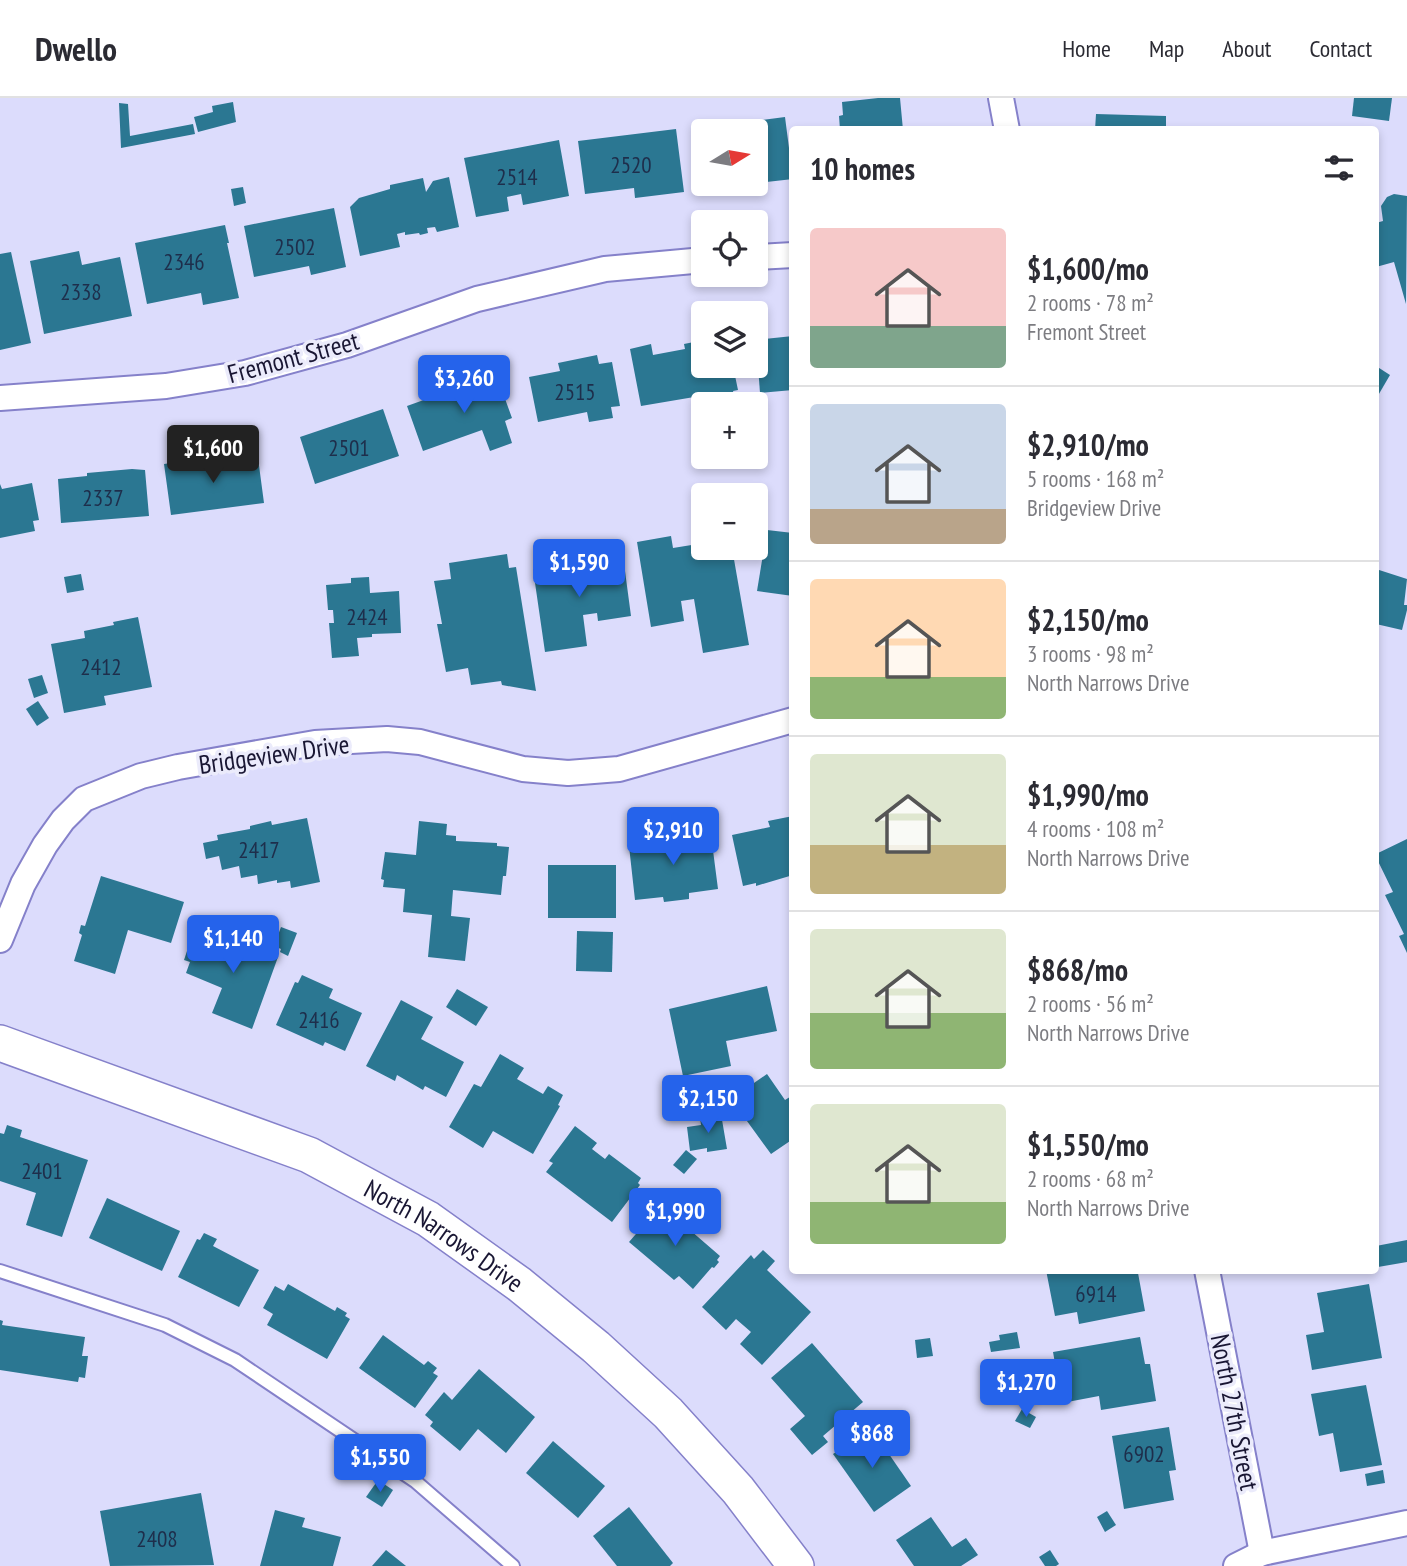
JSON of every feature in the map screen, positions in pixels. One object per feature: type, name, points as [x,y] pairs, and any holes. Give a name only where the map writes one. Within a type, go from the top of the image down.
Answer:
[{"type":"main road","name":"North Narrows Drive","points":[[0,1043],[309,1155],[429,1219],[529,1292],[596,1347],[668,1413],[738,1490],[796,1566]]},
{"type":"street","points":[[1001,98],[1006,126]]},
{"type":"street","points":[[768,256],[789,255]]},
{"type":"street","name":"Fremont Street","points":[[0,398],[166,386],[245,373],[346,345],[477,299],[605,269],[691,261]]},
{"type":"street","name":"Bridgeview Drive","points":[[0,940],[23,884],[44,845],[63,820],[84,799],[141,776],[315,743],[387,739],[420,742],[523,769],[568,773],[619,769],[789,721]]},
{"type":"street","name":"North 27th Street","points":[[1208,1274],[1262,1553]]},
{"type":"street","points":[[1236,1566],[1262,1553],[1407,1523]]},
{"type":"lane","points":[[0,1271],[165,1325],[235,1360],[415,1481],[513,1566]]},
{"type":"building","points":[[900,98],[903,126],[840,126],[839,116],[843,115],[842,102]]},
{"type":"building","points":[[1354,98],[1392,98],[1389,121],[1352,116]]},
{"type":"building","points":[[233,102],[236,122],[198,132],[194,117],[213,112],[212,106]]},
{"type":"building","points":[[119,103],[128,104],[130,136],[193,124],[195,134],[121,148]]},
{"type":"building","points":[[1096,114],[1166,116],[1166,126],[1095,126]]},
{"type":"building","points":[[785,117],[789,179],[768,182],[768,119]]},
{"type":"building","points":[[676,129],[684,192],[635,198],[634,188],[585,194],[578,141]]},
{"type":"building","points":[[559,140],[569,196],[523,205],[521,194],[507,197],[509,211],[476,217],[464,158]]},
{"type":"building","points":[[449,177],[459,227],[437,232],[435,227],[427,228],[428,233],[420,235],[405,235],[405,232],[397,234],[400,247],[360,256],[350,207],[359,198],[390,189],[390,185],[423,178],[426,192],[433,181]]},
{"type":"building","points":[[243,187],[246,203],[234,206],[231,189]]},
{"type":"building","points":[[1394,194],[1407,196],[1406,304],[1394,262],[1379,266],[1379,222],[1383,221],[1381,206],[1387,197]]},
{"type":"building","points":[[334,208],[346,267],[311,275],[309,266],[254,277],[244,226]]},
{"type":"building","points":[[225,225],[239,298],[203,305],[201,293],[147,304],[135,243]]},
{"type":"building","points":[[79,251],[82,265],[120,257],[132,316],[44,334],[30,261]]},
{"type":"building","points":[[11,252],[31,343],[0,350],[0,254]]},
{"type":"building","points":[[789,336],[789,390],[760,392],[759,378],[768,378],[768,339]]},
{"type":"building","points":[[691,343],[691,378],[736,378],[738,390],[691,392],[691,398],[641,406],[630,349],[651,344],[653,355],[685,349],[684,344]]},
{"type":"building","points":[[597,355],[599,364],[612,362],[620,406],[611,407],[613,418],[589,422],[587,412],[538,422],[529,377],[560,371],[558,363]]},
{"type":"building","points":[[1379,368],[1390,375],[1379,394]]},
{"type":"building","points":[[496,374],[512,418],[505,421],[512,443],[490,451],[482,430],[423,451],[407,406]]},
{"type":"building","points":[[383,409],[399,456],[315,484],[300,437]]},
{"type":"building","points":[[206,458],[207,465],[258,458],[264,503],[171,515],[164,464]]},
{"type":"building","points":[[132,469],[145,470],[149,516],[61,523],[58,479]]},
{"type":"building","points":[[32,483],[39,520],[33,521],[35,531],[0,538],[0,484],[2,489]]},
{"type":"building","points":[[768,530],[789,533],[789,595],[757,591],[762,560],[768,560]]},
{"type":"building","points":[[671,536],[673,548],[691,545],[691,560],[734,560],[749,645],[703,653],[694,599],[681,601],[684,621],[651,627],[637,542]]},
{"type":"building","points":[[507,554],[509,568],[516,567],[536,691],[502,685],[501,681],[471,685],[468,668],[446,672],[437,624],[442,624],[434,581],[451,579],[449,563]]},
{"type":"building","points":[[623,556],[631,616],[598,621],[597,613],[583,615],[587,646],[545,652],[533,569]]},
{"type":"building","points":[[1379,570],[1407,579],[1404,605],[1407,605],[1407,610],[1402,630],[1379,625]]},
{"type":"building","points":[[81,574],[84,590],[67,593],[64,577]]},
{"type":"building","points":[[369,577],[370,593],[399,591],[401,633],[372,634],[372,637],[357,638],[359,656],[332,658],[329,623],[334,623],[333,610],[328,610],[326,585],[351,583],[351,578]]},
{"type":"building","points":[[138,617],[152,687],[104,696],[106,705],[64,713],[51,644],[85,638],[84,631]]},
{"type":"building","points":[[42,675],[48,693],[34,698],[28,679]]},
{"type":"building","points":[[38,701],[49,718],[37,726],[26,709]]},
{"type":"building","points":[[789,817],[789,876],[756,886],[756,883],[743,886],[732,835],[770,827],[768,821]]},
{"type":"building","points":[[307,818],[320,882],[291,888],[290,881],[277,883],[277,880],[258,884],[257,875],[241,878],[239,866],[222,870],[219,856],[206,859],[203,843],[218,840],[217,835],[250,829],[250,826],[271,821],[272,825]]},
{"type":"building","points":[[419,821],[447,824],[446,835],[456,836],[456,841],[497,843],[497,846],[509,847],[501,895],[453,890],[451,916],[470,918],[465,961],[428,957],[432,915],[403,912],[405,889],[383,887],[384,880],[381,879],[385,852],[416,855]]},
{"type":"building","points":[[684,832],[685,838],[711,835],[718,889],[689,893],[689,899],[664,902],[663,897],[635,900],[629,846],[654,843],[654,835]]},
{"type":"building","points":[[1407,839],[1407,953],[1399,936],[1404,934],[1385,895],[1393,892],[1379,863],[1379,853]]},
{"type":"building","points":[[548,865],[616,865],[616,918],[548,918]]},
{"type":"building","points":[[101,876],[184,902],[171,943],[128,930],[115,974],[74,961],[82,935],[79,933],[81,925],[85,926]]},
{"type":"building","points":[[281,927],[297,933],[288,956],[274,946]]},
{"type":"building","points":[[204,928],[278,957],[252,1029],[212,1013],[222,988],[186,973],[190,962],[184,960],[187,951],[193,954]]},
{"type":"building","points":[[577,931],[613,932],[612,972],[576,971]]},
{"type":"building","points":[[302,975],[333,989],[329,998],[362,1013],[345,1051],[325,1042],[323,1046],[276,1025],[295,982],[298,983]]},
{"type":"building","points":[[767,986],[777,1031],[726,1041],[731,1066],[683,1076],[669,1009]]},
{"type":"building","points":[[457,989],[488,1007],[476,1026],[446,1007]]},
{"type":"building","points":[[401,1000],[433,1017],[421,1039],[464,1062],[446,1097],[425,1086],[423,1090],[397,1075],[395,1081],[366,1066]]},
{"type":"building","points":[[500,1054],[524,1068],[517,1079],[543,1094],[548,1086],[563,1095],[558,1105],[560,1106],[533,1154],[493,1131],[483,1148],[449,1127],[474,1084],[481,1087]]},
{"type":"building","points":[[767,1074],[785,1100],[789,1098],[789,1142],[771,1154],[731,1099]]},
{"type":"building","points":[[721,1114],[727,1149],[690,1151],[687,1127],[701,1125],[700,1117]]},
{"type":"building","points":[[7,1125],[22,1130],[20,1137],[88,1160],[62,1237],[26,1225],[36,1193],[0,1181],[0,1133],[4,1134]]},
{"type":"building","points":[[575,1126],[597,1143],[592,1149],[605,1159],[609,1154],[641,1178],[638,1183],[640,1185],[612,1222],[546,1172],[553,1163],[549,1161]]},
{"type":"building","points":[[686,1150],[697,1159],[684,1174],[673,1165]]},
{"type":"building","points":[[107,1198],[180,1231],[162,1271],[89,1238]]},
{"type":"building","points":[[661,1205],[720,1256],[717,1260],[719,1262],[693,1289],[679,1276],[674,1280],[629,1242]]},
{"type":"building","points":[[204,1233],[217,1239],[213,1246],[259,1270],[239,1307],[178,1277],[197,1239],[200,1240]]},
{"type":"building","points":[[1407,1240],[1407,1262],[1379,1267],[1379,1245]]},
{"type":"building","points":[[763,1250],[775,1261],[767,1270],[811,1312],[762,1365],[740,1344],[751,1332],[736,1319],[726,1330],[702,1307],[751,1255],[754,1259]]},
{"type":"building","points":[[1047,1274],[1138,1274],[1145,1311],[1079,1324],[1077,1312],[1055,1316]]},
{"type":"building","points":[[288,1284],[335,1311],[337,1307],[347,1313],[345,1316],[350,1319],[327,1359],[267,1325],[273,1314],[263,1308],[275,1286],[284,1291]]},
{"type":"building","points":[[1369,1284],[1382,1358],[1312,1370],[1306,1335],[1324,1332],[1317,1293]]},
{"type":"building","points":[[0,1320],[3,1321],[2,1325],[85,1337],[82,1356],[88,1356],[85,1378],[79,1377],[78,1382],[0,1370]]},
{"type":"building","points":[[1017,1332],[1020,1348],[991,1352],[989,1342],[1000,1340],[999,1335]]},
{"type":"building","points":[[383,1335],[424,1365],[428,1361],[437,1368],[433,1373],[438,1376],[415,1408],[359,1368]]},
{"type":"building","points":[[1140,1337],[1145,1364],[1150,1364],[1156,1401],[1101,1410],[1099,1396],[1062,1403],[1053,1352]]},
{"type":"building","points":[[930,1338],[933,1356],[917,1358],[915,1340]]},
{"type":"building","points":[[812,1343],[863,1402],[823,1436],[828,1442],[812,1455],[790,1429],[805,1416],[771,1378]]},
{"type":"building","points":[[479,1369],[535,1417],[506,1453],[478,1429],[460,1451],[430,1426],[433,1422],[425,1415],[444,1392],[452,1400]]},
{"type":"building","points":[[1366,1385],[1382,1465],[1340,1472],[1333,1433],[1319,1436],[1311,1394]]},
{"type":"building","points":[[1022,1409],[1036,1417],[1030,1428],[1015,1421]]},
{"type":"building","points":[[1169,1427],[1176,1470],[1169,1471],[1174,1500],[1124,1509],[1112,1436]]},
{"type":"building","points":[[871,1428],[911,1486],[874,1512],[833,1454]]},
{"type":"building","points":[[553,1441],[605,1486],[578,1518],[526,1473]]},
{"type":"building","points":[[1383,1470],[1385,1483],[1367,1486],[1365,1474]]},
{"type":"building","points":[[378,1480],[393,1490],[382,1507],[366,1497]]},
{"type":"building","points":[[201,1493],[214,1565],[110,1566],[100,1511]]},
{"type":"building","points":[[629,1507],[673,1563],[670,1566],[617,1566],[593,1536]]},
{"type":"building","points":[[275,1510],[305,1518],[302,1527],[341,1537],[333,1566],[260,1566]]},
{"type":"building","points":[[1107,1511],[1116,1525],[1105,1532],[1097,1517]]},
{"type":"building","points":[[931,1517],[952,1547],[966,1538],[978,1555],[961,1566],[914,1566],[896,1540]]},
{"type":"building","points":[[386,1550],[406,1566],[372,1566]]},
{"type":"building","points":[[1050,1550],[1059,1564],[1056,1566],[1045,1566],[1039,1557]]}]
